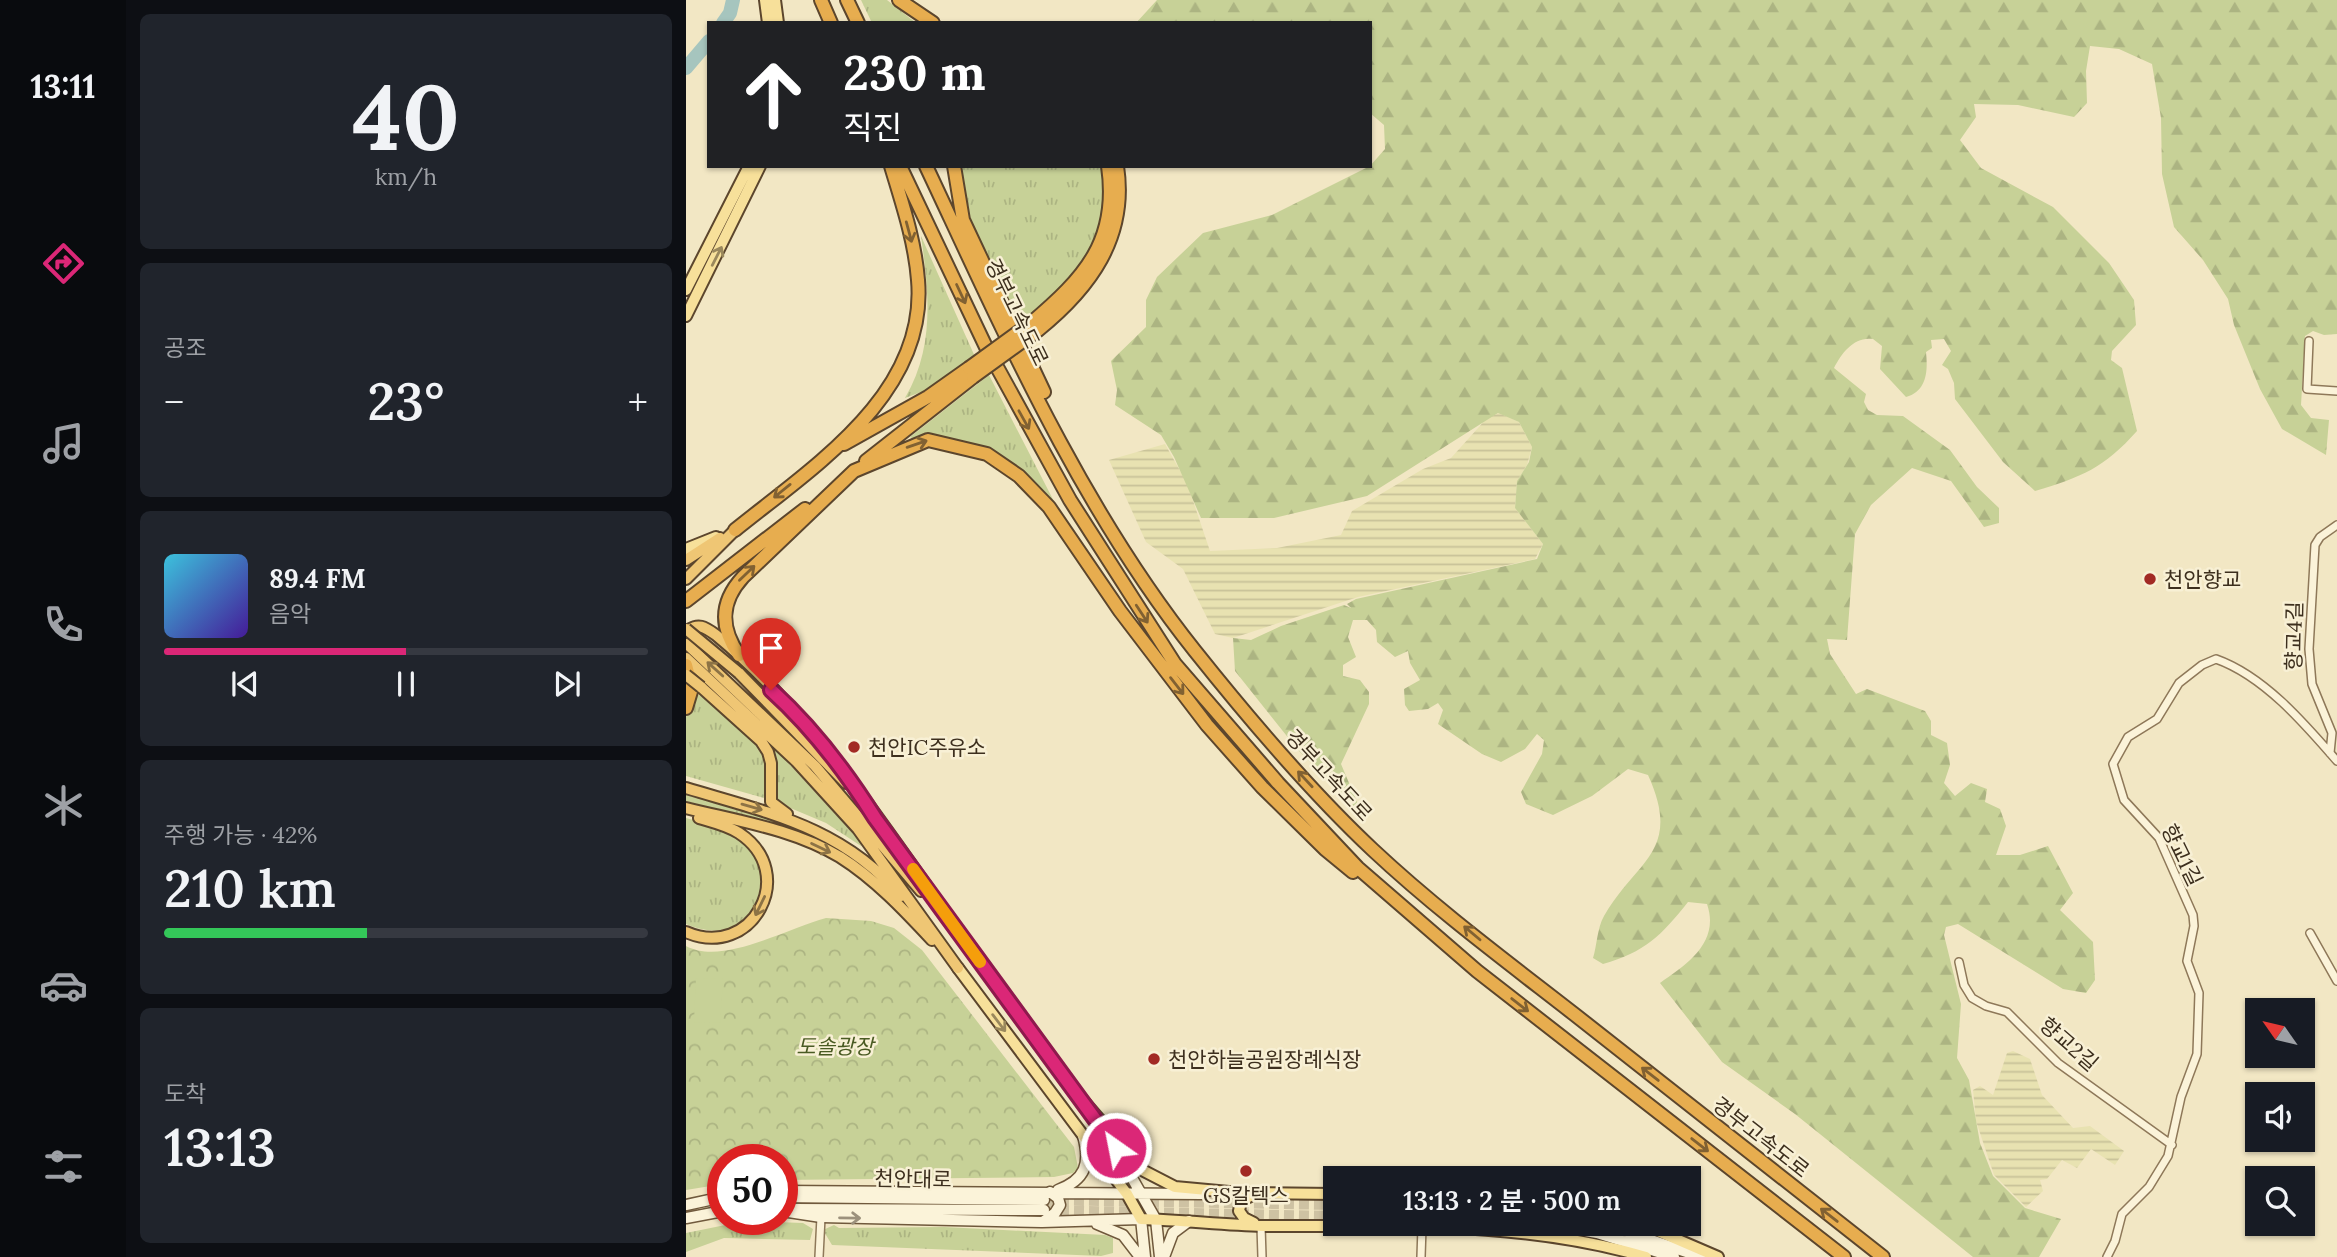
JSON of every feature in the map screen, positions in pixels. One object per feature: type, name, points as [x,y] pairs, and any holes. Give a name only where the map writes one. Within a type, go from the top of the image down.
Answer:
[{"type":"highway","points":[[821,0],[830,21]]},
{"type":"highway","points":[[847,0],[857,21]]},
{"type":"highway","points":[[898,0],[930,21]]},
{"type":"highway","points":[[686,579],[734,530],[830,452],[891,387],[912,346],[918,281],[911,238],[892,168]]},
{"type":"highway","name":"경부고속도로","points":[[901,168],[1014,401],[1070,500],[1175,664],[1278,783],[1358,868],[1476,971],[1844,1257]]},
{"type":"highway","name":"경부고속도로","points":[[927,168],[1011,346],[1081,478],[1139,572],[1194,650],[1296,769],[1373,850],[1492,949],[1883,1257]]},
{"type":"highway","points":[[954,168],[963,220],[1081,478]]},
{"type":"highway","points":[[1034,327],[1077,282],[1102,242],[1110,200],[1108,168]]},
{"type":"highway","points":[[686,601],[854,471],[971,373],[1074,299],[1104,256],[1116,223],[1119,188],[1117,168]]},
{"type":"highway","points":[[830,452],[971,373]]},
{"type":"highway","points":[[739,655],[725,624],[729,595],[743,577],[854,471],[928,440],[987,454],[1019,476],[1049,507],[1158,663],[1262,787],[1325,849],[1476,971]]},
{"type":"highway","points":[[686,560],[734,530]]},
{"type":"highway","points":[[875,818],[832,766],[739,673],[686,630],[694,626],[706,628],[739,655],[823,742],[961,935]]},
{"type":"highway","points":[[687,644],[815,766],[961,935]]},
{"type":"highway","points":[[686,658],[796,761],[858,829],[958,968]]},
{"type":"highway","points":[[686,664],[692,688],[686,708]]},
{"type":"highway","points":[[686,675],[761,741],[768,752],[772,805],[844,844],[885,878],[958,968]]},
{"type":"highway","points":[[686,788],[796,821],[822,832]]},
{"type":"highway","points":[[686,808],[779,831],[840,858],[894,901],[958,968]]},
{"type":"highway","points":[[686,814],[740,834],[757,850],[768,876],[760,909],[741,930],[713,939],[686,932]]},
{"type":"main road","points":[[765,0],[768,21]]},
{"type":"main road","points":[[775,0],[778,21]]},
{"type":"main road","points":[[686,290],[748,168]]},
{"type":"main road","points":[[686,316],[759,168]]},
{"type":"main road","points":[[686,550],[734,530]]},
{"type":"main road","points":[[961,935],[1102,1125],[1144,1171],[1175,1187],[1240,1193]]},
{"type":"main road","points":[[958,968],[1127,1194],[1141,1219],[1143,1257]]},
{"type":"main road","points":[[1102,1125],[1156,1220],[1162,1257]]},
{"type":"main road","points":[[1046,1201],[1073,1183],[1085,1170],[1087,1154],[1080,1130]]},
{"type":"main road","points":[[798,1192],[1046,1201],[1127,1194],[1323,1194]]},
{"type":"main road","points":[[1258,1193],[1244,1199],[1239,1211],[1247,1220],[1261,1226]]},
{"type":"main road","name":"천안대로","points":[[798,1197],[1046,1201]]},
{"type":"main road","points":[[1041,1222],[1052,1216],[1060,1205],[1058,1198],[1046,1201]]},
{"type":"main road","points":[[686,1205],[707,1200]]},
{"type":"main road","name":"천안대로","points":[[798,1209],[1046,1201]]},
{"type":"main road","points":[[798,1213],[821,1217],[1041,1222],[1141,1219],[1261,1226],[1323,1226]]},
{"type":"main road","points":[[686,1218],[707,1214]]},
{"type":"main road","points":[[1079,1221],[1116,1230],[1143,1257]]},
{"type":"main road","points":[[1162,1257],[1174,1233],[1189,1221]]},
{"type":"main road","points":[[1553,1236],[1606,1252],[1646,1257]]},
{"type":"main road","points":[[1607,1236],[1674,1257]]},
{"type":"main road","points":[[1639,1236],[1701,1257]]},
{"type":"main road","points":[[1669,1236],[1718,1257]]},
{"type":"street","points":[[2309,341],[2307,389],[2337,391]]},
{"type":"street","name":"향교4길","points":[[2330,753],[2332,733],[2312,688],[2309,649],[2315,545],[2320,537],[2337,525]]},
{"type":"street","name":"향교1길","points":[[2107,1257],[2113,1249],[2122,1214],[2149,1187],[2172,1145],[2181,1097],[2199,1048],[2199,993],[2187,961],[2194,920],[2159,838],[2124,800],[2113,771],[2114,758],[2128,737],[2157,719],[2179,683],[2202,665],[2216,659],[2238,670],[2277,699],[2337,761]]},
{"type":"street","points":[[2310,933],[2337,981]]},
{"type":"street","name":"향교2길","points":[[1959,962],[1964,985],[1972,998],[1986,1006],[2007,1012],[2058,1063],[2172,1145]]},
{"type":"street","points":[[819,1257],[821,1217]]},
{"type":"street","points":[[1261,1226],[1262,1257]]},
{"type":"street","points":[[1421,1257],[1422,1236]]},
{"type":"shaded area","points":[[1499,413],[1519,422],[1532,447],[1527,465],[1517,481],[1515,508],[1543,544],[1535,559],[1358,597],[1233,638],[1215,634],[1183,569],[1146,542],[1109,460],[1165,444],[1187,483],[1210,551],[1277,548],[1341,535],[1352,511],[1423,469],[1451,458],[1487,418]]},
{"type":"shaded area","points":[[2013,1051],[2030,1059],[2042,1095],[2073,1128],[2090,1126],[2124,1151],[2115,1165],[2091,1149],[2077,1168],[2062,1160],[2047,1179],[2040,1180],[2043,1191],[2026,1207],[1994,1175],[1976,1121],[1973,1090],[1980,1086],[1993,1095],[2007,1053]]},
{"type":"green space","points":[[861,0],[887,0],[913,21],[871,21]]},
{"type":"green space","points":[[1157,0],[2337,0],[2337,334],[2324,335],[2313,331],[2305,336],[2301,405],[2311,418],[2329,420],[2326,455],[2282,429],[2260,389],[2234,325],[2228,299],[2203,260],[2174,227],[2162,174],[2161,118],[2152,64],[2119,49],[2090,46],[2086,71],[2087,103],[2074,117],[2018,105],[1974,104],[1976,117],[1960,140],[1981,168],[2053,207],[2109,263],[2134,300],[2136,325],[2112,351],[2111,360],[2122,368],[2137,431],[2103,463],[2079,476],[2035,491],[2003,462],[1955,399],[1954,383],[1948,369],[1942,365],[1951,351],[1944,339],[1931,340],[1932,348],[1926,352],[1925,379],[1918,390],[1906,397],[1880,369],[1882,346],[1873,339],[1860,340],[1850,346],[1834,368],[1866,394],[1864,402],[1868,410],[1877,415],[1903,416],[1950,450],[1977,487],[1999,508],[1999,523],[1984,527],[1951,481],[1912,468],[1871,505],[1855,534],[1847,640],[1827,639],[1830,654],[1856,694],[1867,689],[1925,711],[1931,721],[1931,735],[1947,743],[1950,765],[1944,783],[1955,796],[1971,783],[1987,789],[1985,802],[2000,809],[2006,826],[1996,855],[2020,855],[2048,846],[2073,893],[2060,910],[2093,942],[2095,980],[2086,993],[2063,989],[1958,924],[1946,927],[1944,935],[1961,1004],[1957,1058],[1969,1080],[1980,1143],[1993,1176],[2025,1208],[2061,1219],[2039,1257],[1973,1257],[1795,1114],[1722,1062],[1660,983],[1691,960],[1705,941],[1710,918],[1707,904],[1688,902],[1660,933],[1630,954],[1603,964],[1593,958],[1604,916],[1651,853],[1658,839],[1660,822],[1657,801],[1648,775],[1628,769],[1592,796],[1553,815],[1526,804],[1521,792],[1542,754],[1544,740],[1537,734],[1525,749],[1501,762],[1482,754],[1438,724],[1443,710],[1438,703],[1428,709],[1409,711],[1405,705],[1404,689],[1420,680],[1410,663],[1408,651],[1395,657],[1377,642],[1376,630],[1367,620],[1353,620],[1348,637],[1356,657],[1343,665],[1343,676],[1360,680],[1369,692],[1369,704],[1341,764],[1363,816],[1298,750],[1235,671],[1233,638],[1251,640],[1281,626],[1344,605],[1351,608],[1347,604],[1356,599],[1537,559],[1543,544],[1515,508],[1517,481],[1529,462],[1532,447],[1519,422],[1498,413],[1367,496],[1274,518],[1201,518],[1174,457],[1161,435],[1115,405],[1117,390],[1111,361],[1146,327],[1146,300],[1157,277],[1203,233],[1272,215],[1366,168],[1372,168],[1372,164],[1385,149],[1384,125],[1372,115],[1372,21],[1138,21]]},
{"type":"green space","points":[[961,168],[1101,168],[1103,217],[1086,258],[1056,292],[1018,325],[967,214]]},
{"type":"green space","points":[[921,236],[976,359],[948,382],[905,398],[921,359],[927,319]]},
{"type":"green space","points":[[989,375],[1061,515],[1031,480],[999,455],[962,441],[916,440],[910,437]]},
{"type":"green space","points":[[696,694],[732,718],[758,743],[766,767],[764,798],[686,776],[686,717]]},
{"type":"green space","points":[[768,741],[860,841],[861,846],[826,823],[776,802],[775,758]]},
{"type":"green space","points":[[686,794],[777,819],[820,838],[686,801]]},
{"type":"green space","points":[[686,818],[713,825],[739,837],[755,853],[760,869],[761,892],[750,916],[740,924],[715,930],[686,924]]},
{"type":"green space","name":"도솔광장","points":[[826,918],[871,921],[894,928],[922,950],[1074,1147],[1078,1168],[1073,1173],[1054,1177],[798,1180],[798,1144],[707,1144],[707,1187],[686,1190],[686,946],[701,951],[736,949]]},
{"type":"green space","points":[[696,978],[723,979],[720,1023],[694,1022]]},
{"type":"green space","points":[[798,1223],[813,1229],[810,1240],[724,1238],[686,1252],[686,1233],[707,1229],[707,1235],[798,1235]]},
{"type":"green space","points":[[834,1225],[839,1228],[944,1227],[1105,1235],[1113,1238],[1113,1253],[1101,1256],[832,1245],[823,1230]]},
{"type":"waterway","points":[[724,21],[730,13],[733,0]]},
{"type":"waterway","points":[[686,68],[707,43]]},
{"type":"tunnel","points":[[1044,1200],[1323,1205]]},
{"type":"tunnel","points":[[1044,1210],[1323,1216]]},
{"type":"slow traffic","points":[[913,869],[980,962]]},
{"type":"place","name":"천안향교","points":[[2150,579]]},
{"type":"place","name":"천안IC주유소","points":[[854,747]]},
{"type":"place","name":"천안하늘공원장례식장","points":[[1154,1059]]},
{"type":"place","name":"GS칼텍스","points":[[1246,1171]]},
{"type":"route","points":[[771,690],[804,720],[843,768],[875,818],[1069,1084],[1102,1125],[1116,1148]]}]
